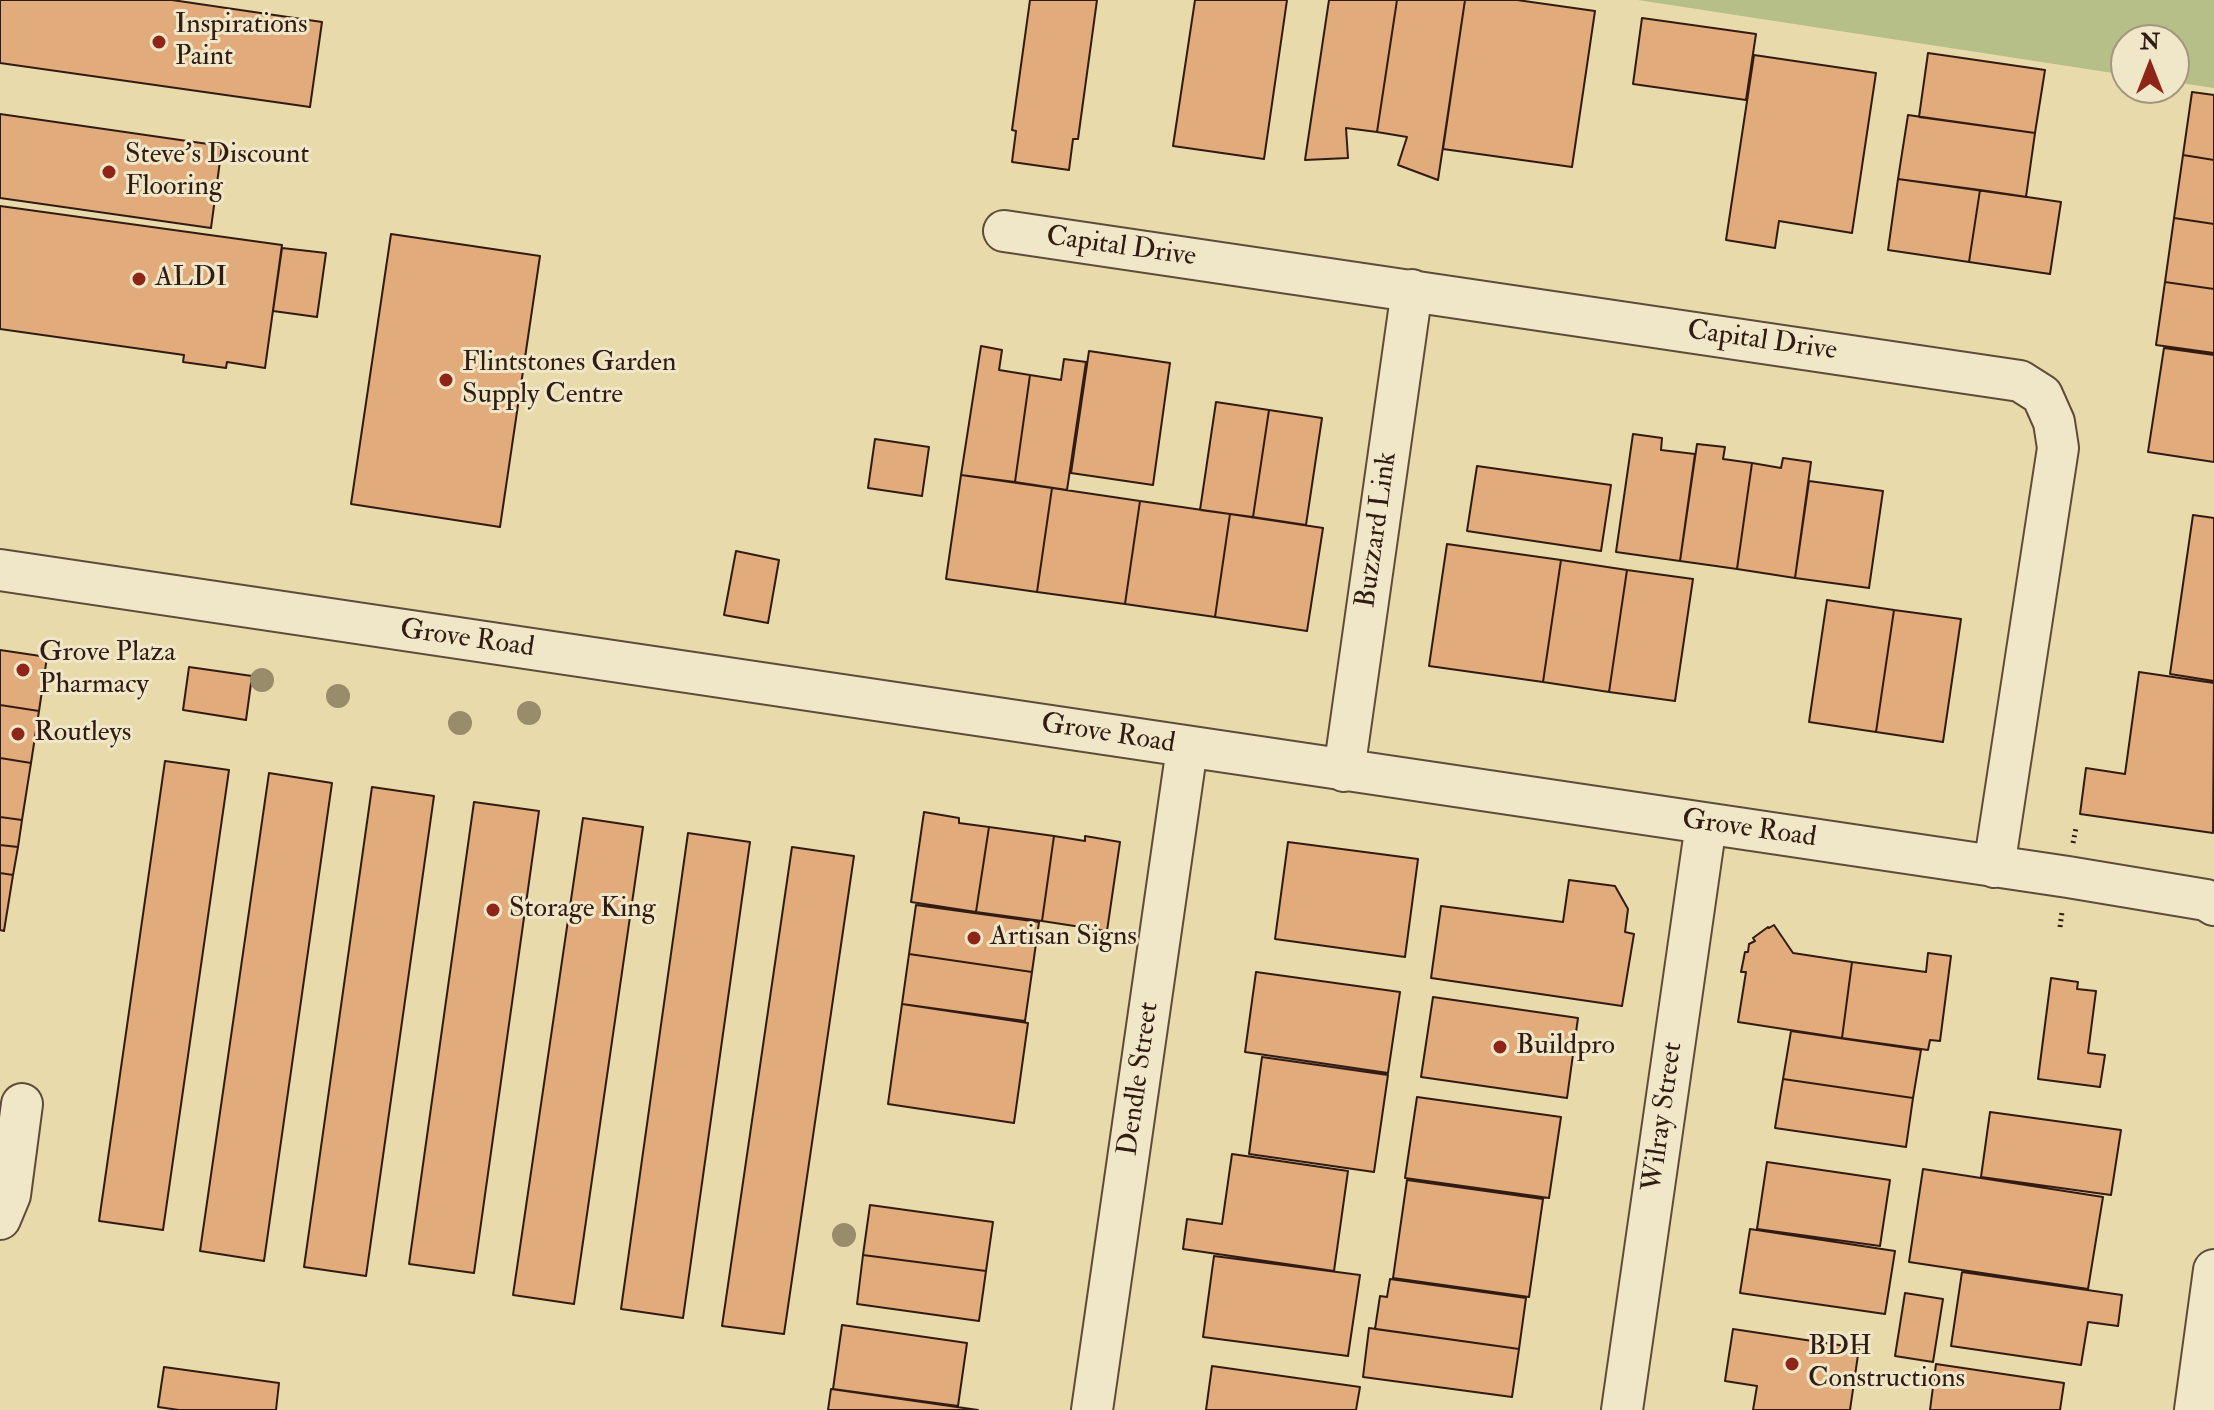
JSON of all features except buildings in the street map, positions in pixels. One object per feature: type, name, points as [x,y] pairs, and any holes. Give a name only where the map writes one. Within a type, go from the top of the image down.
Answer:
[{"type":"street","name":"Capital Drive","points":[[1004,231],[2020,381],[2042,395],[2054,422],[2058,448],[1994,867]]},
{"type":"street","name":"Buzzard Link","points":[[1344,771],[1412,290]]},
{"type":"street","name":"Grove Road","points":[[0,570],[1994,867],[2206,900],[2214,905]]},
{"type":"street","name":"Dendle Street","points":[[1092,1410],[1187,748]]},
{"type":"street","name":"Wilray Street","points":[[1622,1410],[1706,824]]},
{"type":"street","points":[[0,1219],[10,1195],[22,1104]]},
{"type":"street","points":[[2195,1410],[2212,1293]]},
{"type":"green space","points":[[1638,0],[2214,0],[2214,88],[2190,84],[2190,24],[2110,24],[2110,73]]},
{"type":"place","name":"Inspirations Paint","points":[[159,42]]},
{"type":"place","name":"Steve's Discount Flooring","points":[[109,172]]},
{"type":"place","name":"ALDI","points":[[139,279]]},
{"type":"place","name":"Flintstones Garden Supply Centre","points":[[446,380]]},
{"type":"place","name":"Grove Plaza Pharmacy","points":[[23,670]]},
{"type":"place","name":"Routleys","points":[[18,734]]},
{"type":"place","name":"Storage King","points":[[493,910]]},
{"type":"place","name":"Artisan Signs","points":[[974,938]]},
{"type":"place","name":"Buildpro","points":[[1500,1047]]},
{"type":"place","name":"BDH Constructions","points":[[1792,1364]]}]
